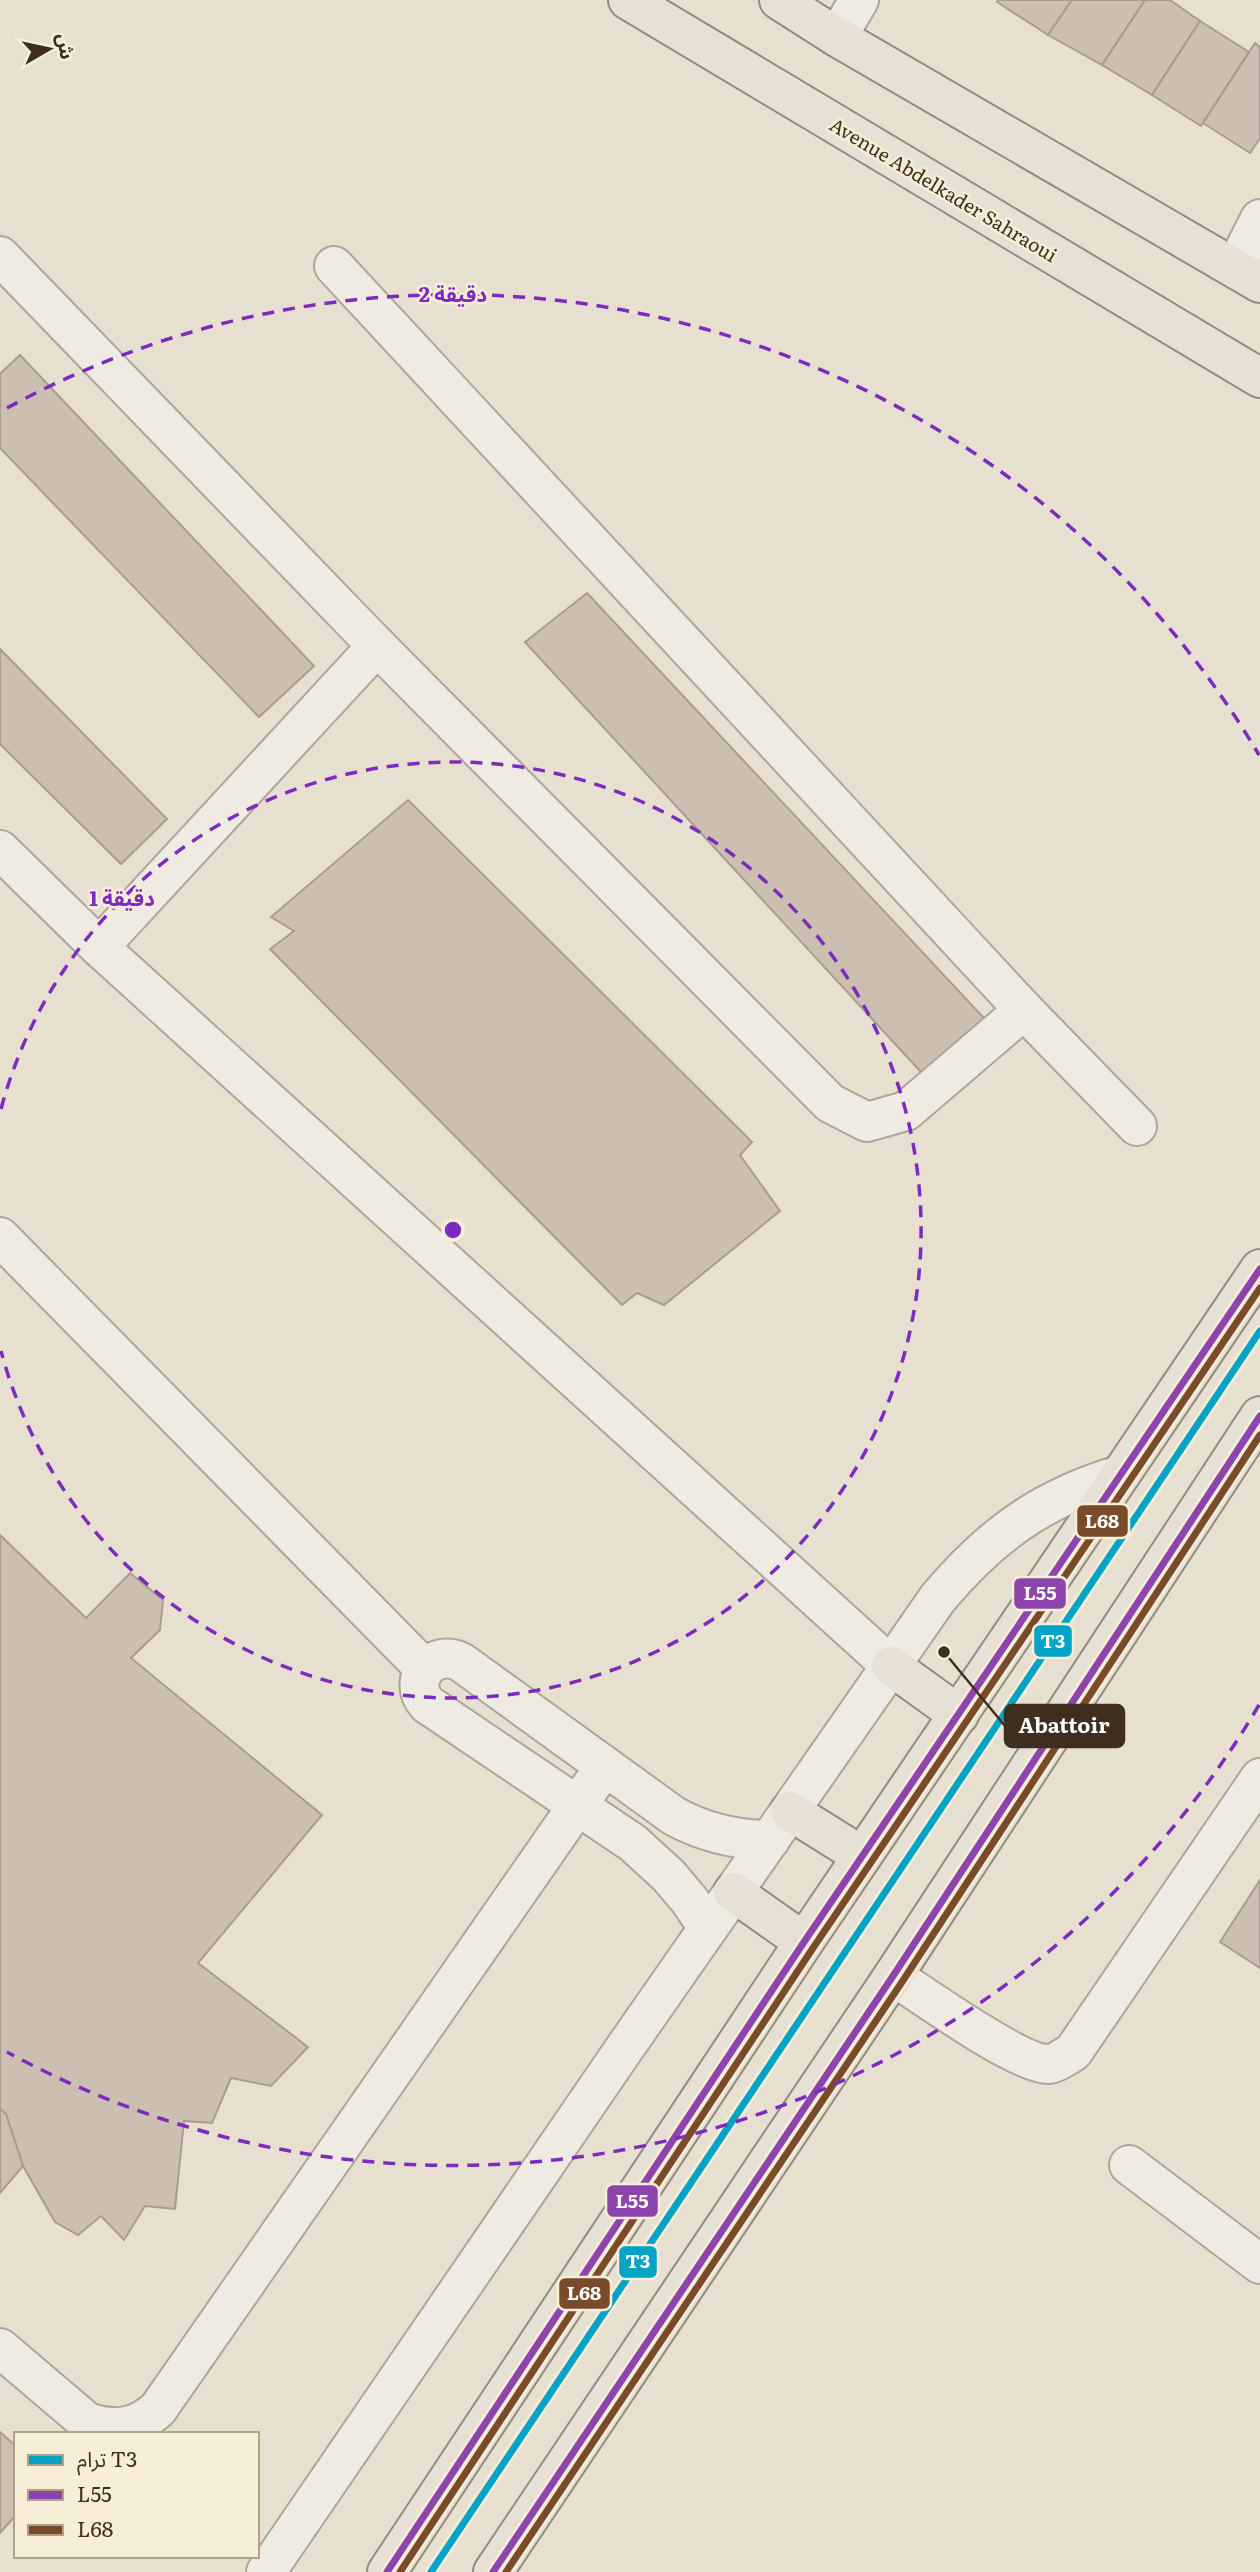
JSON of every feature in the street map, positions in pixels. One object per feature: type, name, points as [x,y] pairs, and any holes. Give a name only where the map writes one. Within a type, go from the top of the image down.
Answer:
[{"type":"main road","name":"Avenue Abdelkader Sahraoui","points":[[628,0],[1260,378]]},
{"type":"main road","points":[[779,0],[837,37],[1247,275]]},
{"type":"main road","points":[[387,2572],[804,1941],[1260,1269]]},
{"type":"main road","points":[[493,2572],[893,1976],[1260,1416]]},
{"type":"main road","points":[[891,1666],[959,1715]]},
{"type":"main road","points":[[780,1825],[862,1856]]},
{"type":"main road","points":[[733,1892],[804,1941]]},
{"type":"street","points":[[837,37],[859,0]]},
{"type":"street","points":[[1247,275],[1260,219]]},
{"type":"street","points":[[1,260],[377,646],[830,1102],[867,1122],[906,1111],[1024,1010]]},
{"type":"street","points":[[334,266],[1024,1010],[1137,1126]]},
{"type":"street","points":[[99,947],[377,646]]},
{"type":"street","points":[[0,850],[99,947],[891,1666]]},
{"type":"street","points":[[0,1237],[425,1669]]},
{"type":"street","points":[[266,2572],[938,1598],[983,1548],[1009,1527],[1037,1509],[1091,1484],[1120,1475]]},
{"type":"street","points":[[708,1928],[690,1901],[652,1858],[427,1704],[418,1687],[425,1669],[432,1661],[442,1658],[461,1662],[674,1816],[692,1826],[730,1837],[780,1825]]},
{"type":"street","points":[[0,2348],[88,2422],[103,2427],[127,2427],[147,2418],[158,2409],[605,1766]]},
{"type":"street","points":[[893,1976],[1009,2050],[1033,2062],[1051,2064],[1073,2052],[1260,1778]]},
{"type":"street","points":[[1129,2165],[1260,2264]]},
{"type":"building","points":[[1072,0],[1048,35],[997,2]]},
{"type":"building","points":[[1072,0],[1145,0],[1102,65],[1048,35]]},
{"type":"building","points":[[1145,0],[1170,0],[1200,21],[1152,95],[1102,65]]},
{"type":"building","points":[[1200,21],[1249,52],[1201,126],[1152,95]]},
{"type":"building","points":[[1255,43],[1260,47],[1260,138],[1250,153],[1203,123]]},
{"type":"building","points":[[20,355],[314,666],[259,717],[0,448],[0,374]]},
{"type":"building","points":[[587,593],[996,1031],[932,1084],[525,642]]},
{"type":"building","points":[[0,649],[167,819],[121,864],[0,744]]},
{"type":"building","points":[[408,800],[752,1142],[740,1155],[780,1211],[664,1305],[637,1293],[622,1305],[270,949],[294,931],[271,917]]},
{"type":"building","points":[[0,1535],[86,1618],[130,1573],[163,1600],[160,1630],[131,1658],[322,1815],[198,1963],[308,2047],[271,2086],[231,2078],[212,2123],[184,2121],[175,2209],[145,2206],[124,2240],[101,2216],[78,2235],[55,2222],[23,2166],[6,2114],[0,2109]]},
{"type":"building","points":[[1260,1880],[1260,1968],[1220,1942]]},
{"type":"building","points":[[0,2109],[6,2114],[23,2166],[0,2193]]},
{"type":"building","points":[[0,2432],[14,2444],[14,2517],[0,2533]]},
{"type":"tram line","name":"T3","points":[[431,2572],[1260,1331]]},
{"type":"transit line","name":"L55","points":[[387,2572],[804,1942],[1260,1269]]},
{"type":"transit line","name":"L68","points":[[400,2572],[813,1948],[1260,1288]]},
{"type":"transit line","name":"L55","points":[[493,2572],[893,1976],[1260,1416]]},
{"type":"transit line","name":"L68","points":[[506,2572],[902,1982],[1260,1435]]},
{"type":"place","name":"Abattoir","points":[[944,1652]]}]
